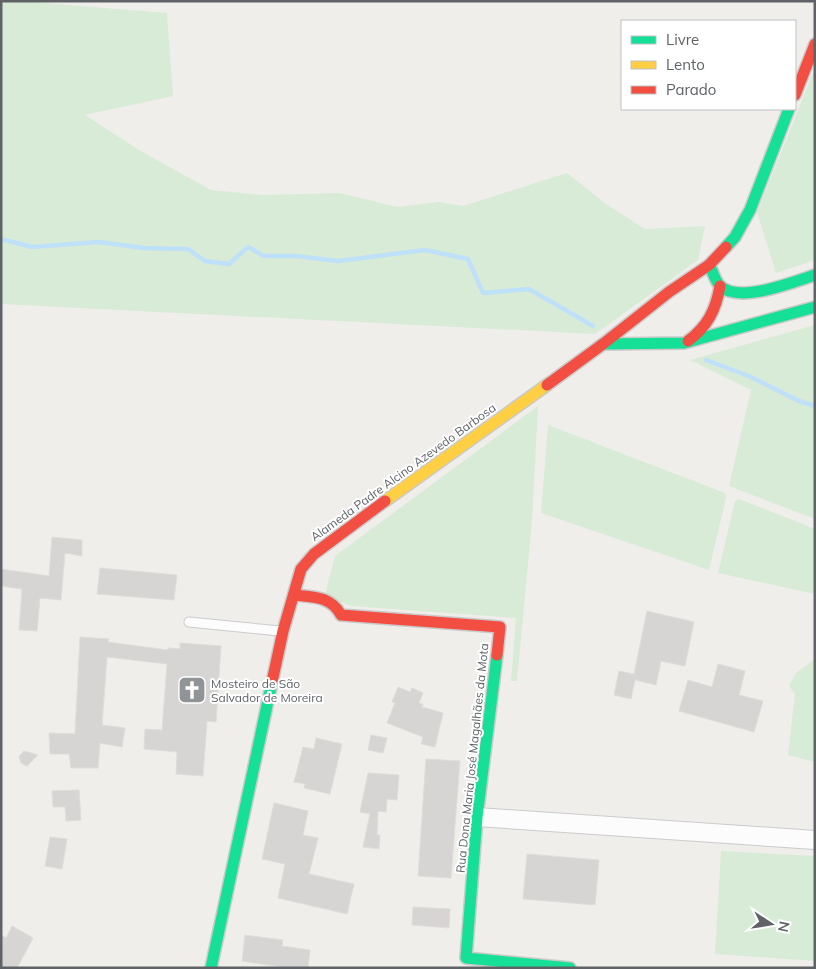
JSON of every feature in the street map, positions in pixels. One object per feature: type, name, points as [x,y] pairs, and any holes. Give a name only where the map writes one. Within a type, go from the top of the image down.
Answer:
[{"type":"main road","points":[[796,92],[815,44]]},
{"type":"main road","name":"Alameda Padre Alcino Azevedo Barbosa","points":[[211,968],[283,631],[301,569],[314,554],[342,532],[603,344],[669,292],[709,265],[735,237],[750,210],[789,110]]},
{"type":"main road","points":[[684,343],[704,329],[712,319],[718,303],[720,286],[709,265]]},
{"type":"main road","points":[[720,286],[734,293],[747,294],[815,275]]},
{"type":"main road","points":[[603,344],[684,343],[815,307]]},
{"type":"main road","name":"Rua Dona Maria José Magalhães da Mota","points":[[294,595],[331,601],[338,608],[341,615],[500,627],[477,817],[466,958],[570,968]]},
{"type":"street","points":[[477,817],[815,840]]},
{"type":"lane","points":[[189,622],[283,631]]},
{"type":"green space","points":[[1,1],[167,13],[173,96],[85,115],[139,150],[211,190],[261,195],[340,193],[397,207],[439,202],[463,206],[567,173],[606,204],[645,229],[705,226],[698,260],[595,334],[1,304]]},
{"type":"green space","points":[[815,68],[815,260],[776,273],[757,212]]},
{"type":"green space","points":[[815,325],[815,519],[729,486],[751,390],[690,360]]},
{"type":"green space","points":[[538,406],[532,521],[517,681],[511,681],[516,618],[350,606],[325,595],[335,556]]},
{"type":"green space","points":[[548,425],[725,493],[726,498],[709,570],[541,513]]},
{"type":"green space","points":[[739,499],[815,529],[815,594],[718,573],[735,501]]},
{"type":"green space","points":[[815,659],[815,762],[788,755],[795,694],[789,686],[796,673]]},
{"type":"green space","points":[[721,851],[815,856],[815,961],[715,954]]},
{"type":"building","points":[[52,537],[82,540],[82,556],[65,553],[61,600],[40,598],[37,631],[19,630],[22,589],[1,586],[1,569],[49,576]]},
{"type":"building","points":[[100,568],[177,575],[174,600],[97,594]]},
{"type":"building","points":[[647,611],[694,622],[685,666],[661,661],[656,685],[635,680],[631,699],[614,695],[619,671],[634,674]]},
{"type":"building","points":[[80,637],[109,639],[108,642],[168,650],[168,648],[180,649],[180,643],[221,646],[216,722],[207,721],[203,776],[176,774],[177,752],[144,749],[145,729],[162,730],[167,664],[107,657],[102,725],[125,728],[122,747],[100,743],[98,768],[71,768],[69,754],[50,754],[49,733],[75,734]]},
{"type":"building","points":[[718,664],[745,671],[739,695],[763,701],[754,732],[679,711],[688,680],[712,687]]},
{"type":"building","points":[[398,687],[410,692],[412,688],[423,693],[419,703],[423,704],[422,707],[443,713],[435,747],[421,744],[423,737],[387,723],[395,703],[392,702]]},
{"type":"building","points":[[371,735],[387,738],[383,753],[368,750]]},
{"type":"building","points":[[316,738],[342,744],[330,794],[304,788],[305,784],[294,782],[303,747],[314,749]]},
{"type":"building","points":[[24,751],[38,755],[27,766],[21,763],[19,756]]},
{"type":"building","points":[[426,759],[460,761],[451,878],[418,876]]},
{"type":"building","points":[[368,773],[399,775],[397,800],[387,799],[386,812],[378,811],[377,835],[380,835],[379,849],[363,847],[370,814],[360,812]]},
{"type":"building","points":[[79,790],[81,820],[66,821],[65,807],[53,807],[52,791]]},
{"type":"building","points":[[274,803],[308,811],[303,835],[318,838],[309,874],[354,884],[347,914],[278,898],[285,864],[262,859]]},
{"type":"building","points":[[50,837],[67,839],[62,869],[45,866]]},
{"type":"building","points":[[527,854],[599,860],[595,905],[523,899]]},
{"type":"building","points":[[413,907],[450,909],[449,928],[412,925]]},
{"type":"building","points":[[12,926],[33,938],[17,968],[1,968],[1,935],[6,938]]},
{"type":"building","points":[[245,935],[283,940],[282,946],[310,950],[308,968],[288,968],[242,961]]},
{"type":"waterway","points":[[1,239],[32,247],[99,242],[144,248],[188,249],[205,261],[229,264],[248,247],[264,256],[296,256],[338,261],[425,250],[468,259],[483,293],[529,289],[593,326]]},
{"type":"waterway","points":[[706,360],[751,377],[799,401],[815,406]]},
{"type":"traffic: fast","points":[[726,247],[735,237],[750,210],[789,110]]},
{"type":"traffic: fast","points":[[709,265],[720,286],[729,291],[740,293],[766,290],[815,275]]},
{"type":"traffic: fast","points":[[603,344],[684,343],[815,307]]},
{"type":"traffic: fast","points":[[497,655],[477,817],[466,958],[570,968]]},
{"type":"traffic: fast","points":[[211,968],[272,682]]},
{"type":"traffic: slow","points":[[385,501],[547,385]]},
{"type":"traffic: jam","points":[[796,92],[815,44]]},
{"type":"traffic: jam","points":[[547,385],[669,292],[709,265],[726,247]]},
{"type":"traffic: jam","points":[[688,341],[695,336],[710,317],[720,286]]},
{"type":"traffic: jam","points":[[272,682],[283,631],[301,569],[314,554],[385,501]]},
{"type":"traffic: jam","points":[[294,595],[315,597],[327,601],[341,615],[500,627],[497,655]]},
{"type":"place","name":"Mosteiro de São Salvador de Moreira","points":[[192,690]]}]
